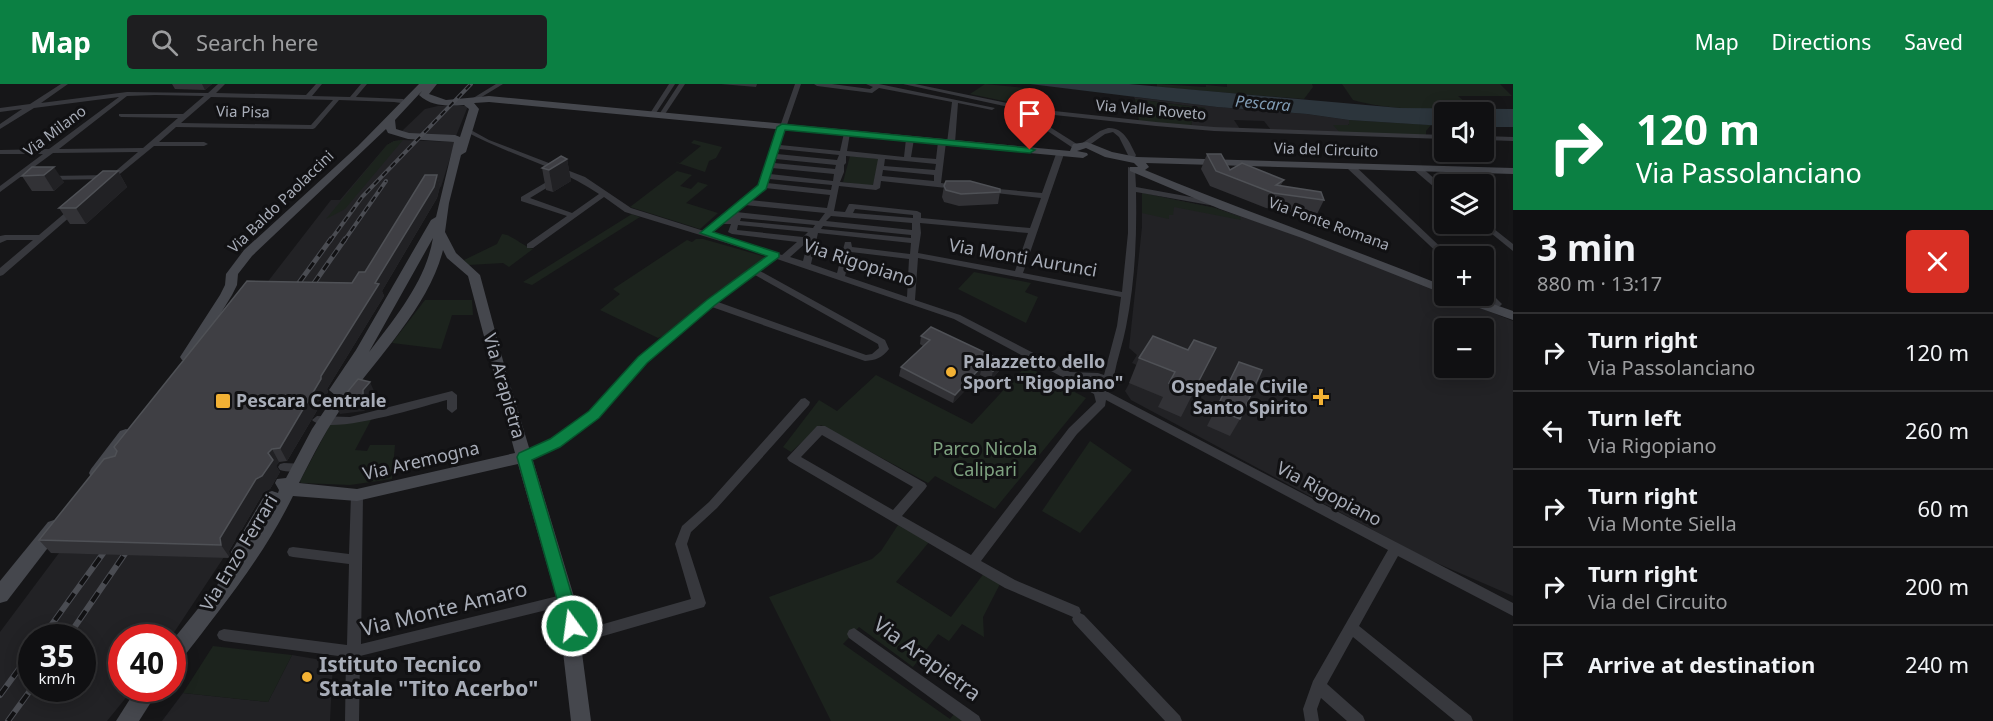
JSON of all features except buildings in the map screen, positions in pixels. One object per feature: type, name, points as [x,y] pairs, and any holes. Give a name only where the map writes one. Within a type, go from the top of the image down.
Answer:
[{"type":"main road","name":"Via Baldo Paolaccini","points":[[174,374],[195,347],[226,295],[231,285],[232,274],[248,253],[362,148],[424,84]]},
{"type":"main road","points":[[432,84],[424,93],[434,100],[473,108],[525,104],[1057,153],[1081,148],[1106,158],[1132,163]]},
{"type":"main road","points":[[473,108],[488,104],[491,94],[525,104]]},
{"type":"main road","points":[[408,136],[392,132],[394,117],[434,100]]},
{"type":"main road","name":"Via Enzo Ferrari","points":[[452,171],[465,144],[473,108]]},
{"type":"main road","points":[[455,138],[467,130]]},
{"type":"main road","name":"Via Baldo Paolaccini","points":[[362,148],[383,139],[408,136],[455,138]]},
{"type":"main road","name":"Via Enzo Ferrari","points":[[321,420],[383,345],[416,295],[436,252],[441,233],[442,212],[459,141],[455,138]]},
{"type":"main road","name":"Via del Circuito","points":[[1132,163],[1513,171]]},
{"type":"main road","name":"Via Fonte Romana","points":[[1132,163],[1155,177],[1224,207],[1306,235],[1434,284]]},
{"type":"main road","name":"Via Fonte Romana","points":[[1201,196],[1308,232],[1434,284]]},
{"type":"main road","name":"Via Enzo Ferrari","points":[[186,638],[234,580],[262,538],[289,474],[321,420],[357,350],[419,253],[442,212]]},
{"type":"main road","name":"Via Arapietra","points":[[441,233],[451,255],[474,275],[566,600],[581,721]]},
{"type":"main road","points":[[419,253],[423,256],[436,252],[464,266]]},
{"type":"main road","points":[[1494,305],[1513,314]]},
{"type":"main road","points":[[1489,306],[1513,314]]},
{"type":"main road","points":[[357,350],[383,345]]},
{"type":"main road","points":[[195,347],[212,347]]},
{"type":"main road","points":[[88,483],[137,421]]},
{"type":"main road","name":"Via Aremogna","points":[[289,474],[357,495],[524,457]]},
{"type":"main road","points":[[0,595],[66,511]]},
{"type":"main road","points":[[126,721],[140,702]]},
{"type":"street","points":[[0,127],[65,84]]},
{"type":"street","points":[[105,184],[222,84]]},
{"type":"street","points":[[307,98],[319,84]]},
{"type":"street","points":[[352,99],[364,84]]},
{"type":"street","points":[[491,94],[500,84]]},
{"type":"street","points":[[656,116],[672,84]]},
{"type":"street","points":[[656,116],[682,84]]},
{"type":"street","points":[[798,84],[762,185],[743,202],[734,217],[732,232],[803,240]]},
{"type":"street","points":[[817,84],[872,91],[877,86]]},
{"type":"street","points":[[869,84],[955,102],[1025,113],[1081,148],[1107,130],[1116,130],[1121,132],[1132,163],[1133,189],[1125,295],[1117,346],[1102,392],[973,561]]},
{"type":"street","name":"Via Valle Roveto","points":[[906,84],[1036,111],[1156,124],[1214,129],[1434,137]]},
{"type":"street","points":[[0,110],[127,94],[400,100],[405,104]]},
{"type":"street","name":"Via Milano","points":[[0,190],[127,94]]},
{"type":"street","name":"Via Valle Roveto","points":[[964,96],[1025,113]]},
{"type":"street","name":"Via Pisa","points":[[173,125],[313,127],[338,98]]},
{"type":"street","points":[[937,184],[955,102]]},
{"type":"street","points":[[122,116],[184,116]]},
{"type":"street","name":"Via Rigopiano","points":[[467,130],[487,141],[582,179],[628,210],[911,299],[957,317],[1069,374],[1089,378]]},
{"type":"street","points":[[524,457],[555,443],[597,411],[643,360],[711,303],[754,271],[815,231],[831,209],[847,133]]},
{"type":"street","points":[[1494,138],[1513,139]]},
{"type":"street","points":[[907,159],[910,139]]},
{"type":"street","points":[[151,144],[204,144]]},
{"type":"street","points":[[775,147],[940,162]]},
{"type":"street","points":[[0,152],[143,150]]},
{"type":"street","points":[[1018,273],[1046,196],[1057,153]]},
{"type":"street","points":[[772,156],[841,168]]},
{"type":"street","points":[[765,177],[876,188],[882,156]]},
{"type":"street","points":[[769,165],[841,168]]},
{"type":"street","points":[[1350,166],[1435,246]]},
{"type":"street","points":[[880,168],[939,174]]},
{"type":"street","points":[[1417,168],[1434,182]]},
{"type":"street","points":[[565,172],[524,199],[573,216]]},
{"type":"street","points":[[37,178],[113,177]]},
{"type":"street","points":[[0,179],[27,178]]},
{"type":"street","points":[[878,178],[966,188]]},
{"type":"street","points":[[762,185],[835,193]]},
{"type":"street","points":[[976,189],[1046,196]]},
{"type":"street","name":"Via Fonte Romana","points":[[1133,189],[1224,207]]},
{"type":"street","points":[[530,246],[604,194]]},
{"type":"street","points":[[751,196],[831,209],[848,214],[1034,230]]},
{"type":"street","points":[[743,202],[831,209]]},
{"type":"street","points":[[0,273],[80,206]]},
{"type":"street","points":[[848,214],[852,206],[918,213],[911,299]]},
{"type":"street","points":[[734,217],[815,231],[850,234],[872,232]]},
{"type":"street","points":[[706,233],[721,221],[734,217],[821,223],[916,237]]},
{"type":"street","points":[[872,232],[875,217]]},
{"type":"street","points":[[806,265],[815,231]]},
{"type":"street","points":[[1494,232],[1513,248]]},
{"type":"street","points":[[841,276],[850,234]]},
{"type":"street","points":[[0,240],[5,237],[42,238]]},
{"type":"street","name":"Via Monti Aurunci","points":[[847,249],[914,256],[1018,273],[1125,295]]},
{"type":"street","points":[[711,303],[865,358],[875,357],[884,349],[882,342],[754,271]]},
{"type":"street","points":[[1089,378],[1110,362]]},
{"type":"street","points":[[1089,378],[1102,392]]},
{"type":"street","points":[[1089,378],[1102,392]]},
{"type":"street","name":"Via Rigopiano","points":[[1102,392],[1131,407]]},
{"type":"street","name":"Via Rigopiano","points":[[1102,392],[1395,550],[1513,610]]},
{"type":"street","points":[[321,420],[350,421],[452,395],[452,409]]},
{"type":"street","points":[[572,639],[699,603],[681,544],[686,529],[713,506],[805,402]]},
{"type":"street","points":[[894,517],[921,486],[821,429],[793,458],[894,517],[973,561],[1010,584],[1076,615],[1175,721]]},
{"type":"street","points":[[103,465],[119,465]]},
{"type":"street","points":[[352,721],[357,495]]},
{"type":"street","points":[[1312,721],[1310,709],[1318,686],[1395,550]]},
{"type":"street","points":[[293,552],[356,560]]},
{"type":"street","name":"Via Monte Amaro","points":[[224,634],[353,652],[566,600]]},
{"type":"street","points":[[1351,627],[1466,721]]},
{"type":"street","name":"Via Arapietra","points":[[854,634],[975,721]]},
{"type":"street","points":[[1318,686],[1358,721]]},
{"type":"shaded area","points":[[1134,97],[1217,107],[1307,114],[1349,120],[1349,124],[1341,134],[1271,130],[1264,121],[1234,120],[1240,129],[1191,126],[1192,116],[1205,108],[1135,99]]},
{"type":"shaded area","points":[[438,106],[468,106],[456,136],[409,134],[402,131],[425,109]]},
{"type":"shaded area","points":[[403,140],[455,142],[441,187],[429,186],[370,284],[259,293],[331,200],[340,200],[387,145]]},
{"type":"shaded area","name":"Ospedale Civile Santo Spirito","points":[[1142,193],[1215,208],[1312,240],[1434,289],[1434,306],[1476,306],[1513,321],[1513,596],[1425,558],[1131,400],[1125,391],[1139,366],[1132,363],[1137,355],[1129,348],[1142,227]]},
{"type":"shaded area","points":[[59,553],[224,557],[180,624],[108,624],[108,702],[122,702],[107,721],[0,721],[0,632]]},
{"type":"shaded area","name":"Istituto Tecnico Statale \"Tito Acerbo\"","points":[[292,655],[333,662],[330,721],[162,721],[176,702],[186,702],[186,693],[268,702]]},
{"type":"green space","points":[[985,84],[1035,89],[1027,106],[970,94]]},
{"type":"green space","points":[[1157,84],[1227,87],[1227,84],[1312,84],[1313,87],[1304,99],[1157,87]]},
{"type":"green space","points":[[1342,84],[1500,84],[1512,96],[1458,96],[1465,102],[1434,102],[1434,109],[1398,108],[1353,100]]},
{"type":"green space","points":[[1135,99],[1205,108],[1206,115],[1193,116],[1191,126],[1139,121]]},
{"type":"green space","points":[[1349,120],[1431,125],[1426,131],[1426,136],[1341,134],[1333,125],[1349,125]]},
{"type":"green space","points":[[403,140],[345,209],[326,219],[387,145]]},
{"type":"green space","points":[[694,140],[722,147],[716,158],[709,161],[705,172],[675,162],[680,163],[701,146],[691,143]]},
{"type":"green space","points":[[850,156],[879,159],[873,186],[843,182]]},
{"type":"green space","points":[[677,171],[692,175],[680,186],[691,189],[698,182],[708,185],[686,203],[718,213],[700,229],[630,207]]},
{"type":"green space","points":[[1142,193],[1215,208],[1240,217],[1241,220],[1174,207],[1173,215],[1169,215],[1169,219],[1142,213]]},
{"type":"green space","points":[[632,214],[640,217],[532,285],[523,282]]},
{"type":"green space","points":[[502,234],[533,249],[509,267],[503,263],[468,265],[464,260],[497,244]]},
{"type":"green space","points":[[696,239],[766,257],[670,333],[658,338],[600,310],[620,294],[613,289],[687,240],[692,242]]},
{"type":"green space","points":[[974,272],[1031,283],[1025,292],[1038,297],[1026,323],[958,289]]},
{"type":"green space","points":[[425,300],[472,300],[473,315],[452,315],[441,349],[392,343]]},
{"type":"green space","name":"Parco Nicola Calipari","points":[[1026,366],[1086,398],[995,509],[935,476],[928,483],[821,425],[791,452],[783,447],[819,400],[837,411],[876,375],[972,424]]},
{"type":"green space","points":[[372,418],[355,450],[367,451],[370,445],[395,445],[392,479],[350,485],[301,483],[331,423]]},
{"type":"green space","points":[[1090,441],[1132,470],[1080,533],[1042,511]]},
{"type":"green space","points":[[898,525],[929,542],[896,582],[951,617],[985,572],[1001,582],[983,617],[984,637],[962,624],[949,641],[938,634],[913,667],[859,627],[843,644],[950,719],[955,713],[966,721],[831,721],[769,597],[872,559],[881,551]]},
{"type":"green space","points":[[213,646],[292,655],[268,702],[186,693],[186,688]]},
{"type":"water","name":"Pescara","points":[[1030,84],[1129,84],[1400,108],[1434,108],[1434,125],[1349,120],[1307,114],[1217,107]]},
{"type":"water","points":[[1494,109],[1513,109],[1513,127],[1494,127]]},
{"type":"railway","points":[[330,241],[362,197],[471,84]]},
{"type":"railway","points":[[344,241],[386,181]]},
{"type":"railway","points":[[290,295],[331,239]]},
{"type":"railway","points":[[305,296],[345,239]]},
{"type":"railway","points":[[52,624],[112,541]]},
{"type":"railway","points":[[77,624],[133,542]]},
{"type":"railway","points":[[0,695],[18,670]]},
{"type":"railway","points":[[8,721],[22,702]]},
{"type":"place","name":"Palazzetto dello Sport \"Rigopiano\"","points":[[951,372]]},
{"type":"place","name":"Ospedale Civile Santo Spirito","points":[[1321,397]]},
{"type":"place","name":"Pescara Centrale","points":[[223,401]]},
{"type":"place","name":"Istituto Tecnico Statale \"Tito Acerbo\"","points":[[307,677]]},
{"type":"route","points":[[572,626],[524,457],[555,443],[594,414],[643,360],[711,303],[776,255],[706,233],[762,187],[782,127],[1030,150]]}]
